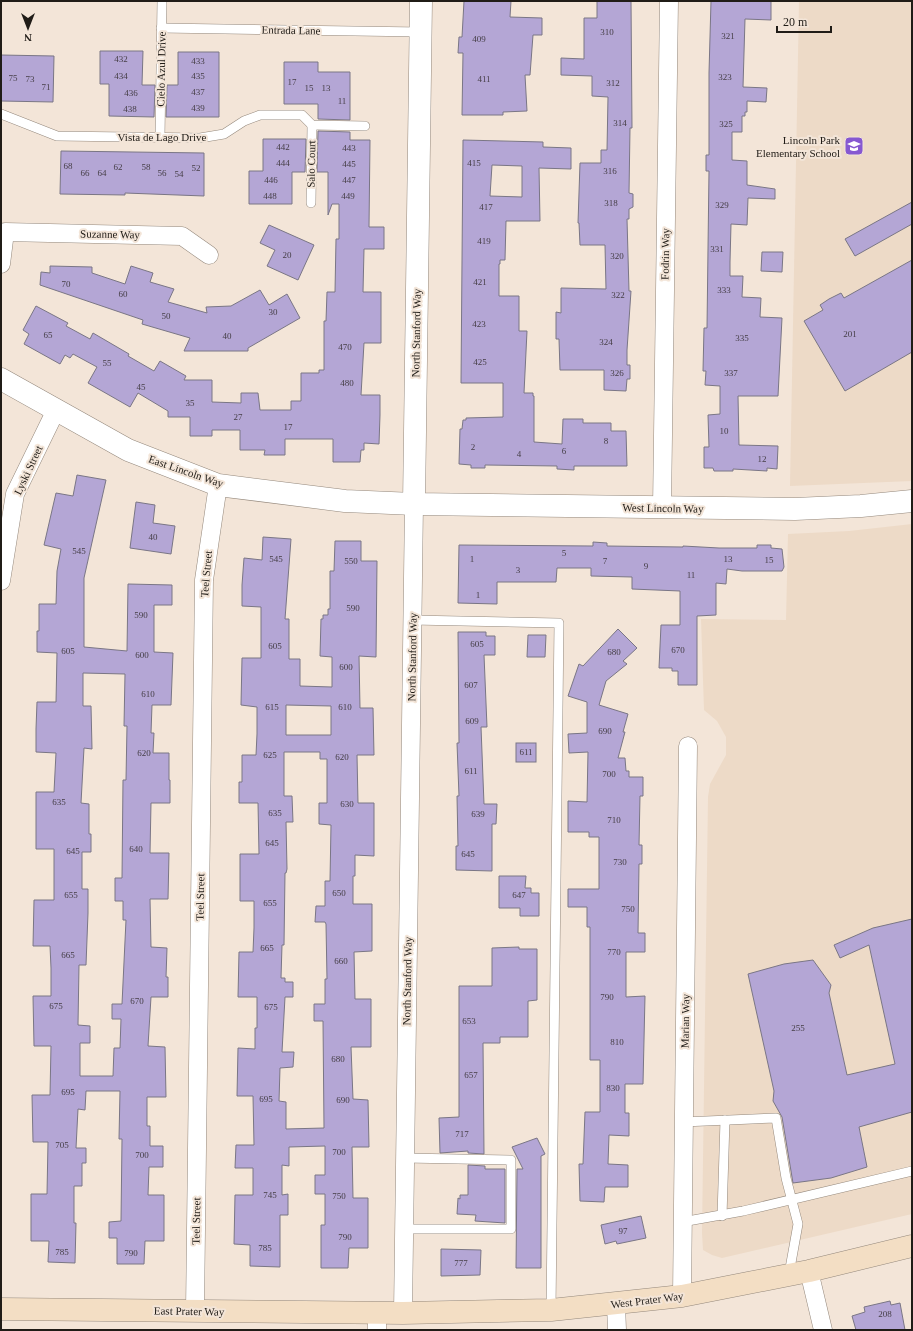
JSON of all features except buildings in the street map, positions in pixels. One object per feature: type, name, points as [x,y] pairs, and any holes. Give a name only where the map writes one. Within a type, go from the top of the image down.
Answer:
[{"type":"main road","name":"West Prater Way","points":[[377,1322],[403,1313],[550,1310],[682,1296],[799,1273],[912,1246]]},
{"type":"main road","name":"East Prater Way","points":[[1,1309],[195,1311],[377,1322]]},
{"type":"street","name":"North Stanford Way","points":[[403,1313],[421,1]]},
{"type":"street","name":"Fodrin Way","points":[[662,508],[669,1]]},
{"type":"street","name":"Suzanne Way","points":[[1,264],[5,232],[182,236],[209,255]]},
{"type":"street","name":"East Lincoln Way","points":[[1,379],[128,450],[218,485],[345,502],[414,504]]},
{"type":"street","name":"Lyski Street","points":[[1,580],[15,494],[56,410]]},
{"type":"street","name":"Teel Street","points":[[195,1311],[204,580],[218,485]]},
{"type":"street","name":"West Lincoln Way","points":[[414,504],[811,509],[912,501]]},
{"type":"street","name":"Marian Way","points":[[682,1296],[688,746]]},
{"type":"street","points":[[799,1273],[823,1330]]},
{"type":"street","points":[[616,1304],[617,1330]]},
{"type":"lane","name":"Cielo Azul Drive","points":[[160,138],[162,1]]},
{"type":"lane","name":"Entrada Lane","points":[[161,28],[420,32]]},
{"type":"lane","name":"Vista de Lago Drive","points":[[1,114],[57,136],[200,138],[224,134],[244,121],[260,115],[302,116],[312,125],[365,126]]},
{"type":"lane","name":"Salo Court","points":[[311,203],[312,125]]},
{"type":"lane","points":[[412,620],[559,623],[550,1310]]},
{"type":"lane","points":[[684,1122],[776,1118],[791,1199],[798,1224],[799,1273]]},
{"type":"lane","points":[[722,1216],[725,1120]]},
{"type":"lane","points":[[404,1229],[511,1229],[511,1160],[405,1158]]},
{"type":"lane","points":[[682,1222],[722,1216],[912,1171]]},
{"type":"shaded area","name":"Lincoln Park Elementary School","points":[[799,1],[912,1],[912,481],[790,486]]},
{"type":"shaded area","points":[[912,524],[912,1214],[722,1258],[703,1250],[702,1233],[708,797],[710,784],[726,755],[726,737],[717,721],[704,710],[701,619],[786,620],[788,534],[849,531]]},
{"type":"place","name":"Lincoln Park Elementary School","points":[[854,146]]}]
